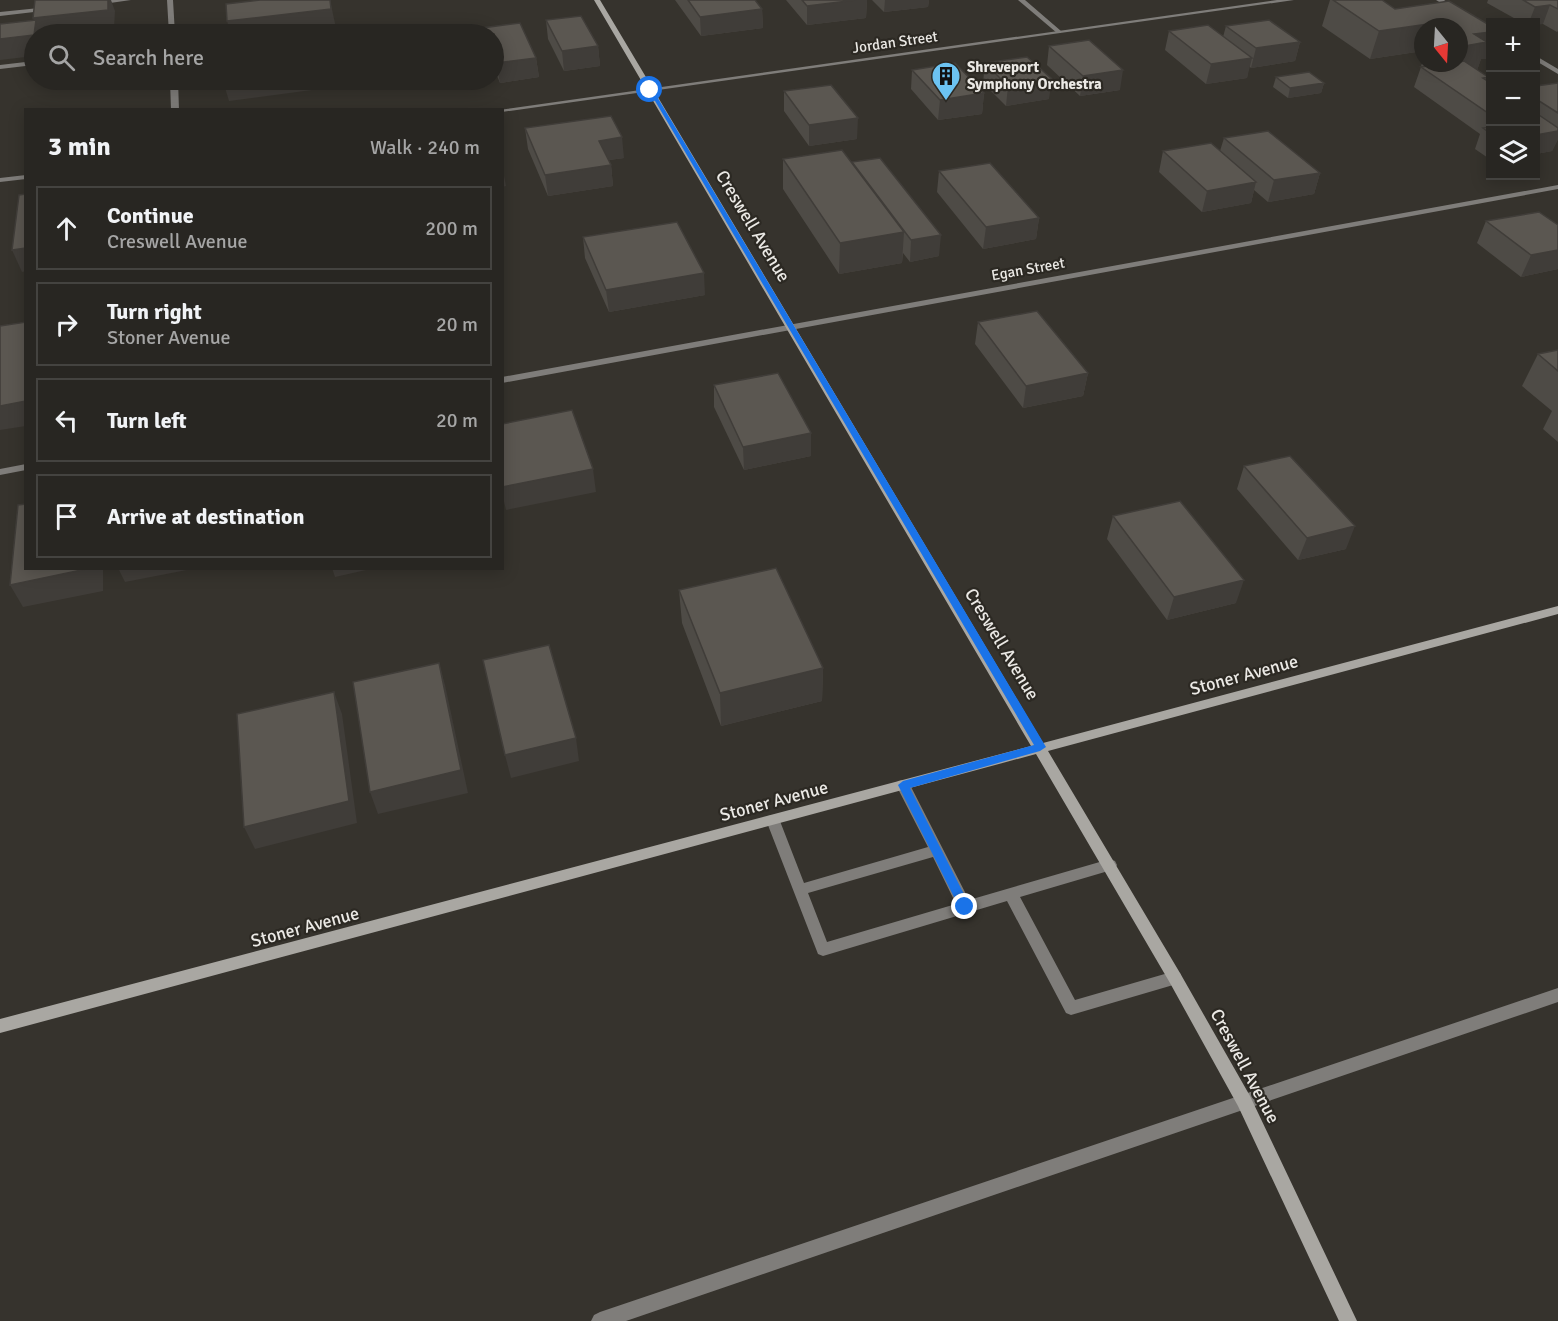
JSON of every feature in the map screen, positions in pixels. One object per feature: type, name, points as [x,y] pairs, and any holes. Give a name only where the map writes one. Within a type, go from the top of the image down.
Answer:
[{"type":"street","points":[[85,5],[128,0]]},
{"type":"street","points":[[170,0],[171,24]]},
{"type":"street","name":"Creswell Avenue","points":[[597,0],[1176,978],[1244,1101],[1348,1321]]},
{"type":"street","points":[[1021,0],[1059,32]]},
{"type":"street","name":"Jordan Street","points":[[504,110],[1270,1],[1291,0]]},
{"type":"street","points":[[1439,0],[1465,16]]},
{"type":"street","points":[[0,14],[53,8]]},
{"type":"street","points":[[1540,61],[1558,72]]},
{"type":"street","points":[[0,67],[24,64]]},
{"type":"street","points":[[174,90],[175,108]]},
{"type":"street","points":[[0,180],[24,177]]},
{"type":"street","name":"Egan Street","points":[[504,380],[1558,187]]},
{"type":"street","points":[[0,472],[24,467]]},
{"type":"street","name":"Stoner Avenue","points":[[0,1026],[1558,610]]},
{"type":"street","points":[[903,785],[965,907]]},
{"type":"street","points":[[773,820],[823,950],[1110,865]]},
{"type":"street","points":[[799,890],[936,850]]},
{"type":"street","points":[[1011,894],[1071,1008],[1176,978]]},
{"type":"street","points":[[600,1321],[1558,995]]},
{"type":"building","points":[[35,0],[108,0],[108,10],[33,18]]},
{"type":"building","points":[[260,0],[330,0],[331,9],[227,21],[226,4]]},
{"type":"building","points":[[688,0],[755,0],[762,9],[700,17]]},
{"type":"building","points":[[802,0],[856,0],[807,6]]},
{"type":"building","points":[[1333,0],[1382,0],[1395,9],[1449,1],[1486,23],[1486,33],[1474,34],[1486,42],[1468,45],[1468,18],[1414,18],[1414,26],[1379,31]]},
{"type":"building","points":[[1523,0],[1558,0],[1558,9],[1550,5],[1535,7]]},
{"type":"building","points":[[581,16],[598,46],[562,51],[546,20]]},
{"type":"building","points":[[36,20],[35,24],[24,24],[24,36],[0,39],[0,24]]},
{"type":"building","points":[[1269,20],[1300,42],[1256,48],[1226,26]]},
{"type":"building","points":[[520,23],[536,58],[504,62],[504,25]]},
{"type":"building","points":[[1208,25],[1252,58],[1211,64],[1169,31]]},
{"type":"building","points":[[1089,40],[1123,70],[1083,76],[1049,46]]},
{"type":"building","points":[[1027,57],[1052,79],[1008,86],[985,63]]},
{"type":"building","points":[[955,63],[984,93],[940,100],[912,70]]},
{"type":"building","points":[[1468,64],[1486,76],[1483,78],[1486,80],[1486,112],[1428,72],[1468,72]]},
{"type":"building","points":[[1309,72],[1324,83],[1290,88],[1276,77]]},
{"type":"building","points":[[1558,83],[1558,113],[1540,102],[1540,85]]},
{"type":"building","points":[[831,85],[858,118],[809,125],[784,91]]},
{"type":"building","points":[[611,116],[622,137],[599,141],[611,165],[545,175],[525,128]]},
{"type":"building","points":[[1540,116],[1558,128],[1558,131],[1540,134]]},
{"type":"building","points":[[1268,131],[1320,173],[1274,180],[1224,138]]},
{"type":"building","points":[[1211,143],[1256,182],[1207,191],[1163,151]]},
{"type":"building","points":[[842,150],[904,232],[840,243],[783,159]]},
{"type":"building","points":[[880,158],[941,235],[911,240],[852,162]]},
{"type":"building","points":[[990,163],[1039,218],[986,227],[939,171]]},
{"type":"building","points":[[24,194],[24,248],[12,250],[19,195]]},
{"type":"building","points":[[1539,212],[1558,225],[1558,250],[1531,255],[1486,221]]},
{"type":"building","points":[[677,222],[704,273],[606,290],[583,237]]},
{"type":"building","points":[[1037,311],[1088,373],[1026,386],[978,322]]},
{"type":"building","points":[[24,322],[24,401],[0,406],[0,326]]},
{"type":"building","points":[[1558,350],[1558,371],[1538,354]]},
{"type":"building","points":[[778,373],[811,433],[743,447],[714,385]]},
{"type":"building","points":[[572,410],[593,469],[504,487],[504,424]]},
{"type":"building","points":[[1290,456],[1355,526],[1307,538],[1244,466]]},
{"type":"building","points":[[1180,501],[1244,580],[1174,597],[1113,516]]},
{"type":"building","points":[[24,504],[24,570],[81,570],[10,585],[18,505]]},
{"type":"building","points":[[776,568],[823,668],[720,693],[679,590]]},
{"type":"building","points":[[549,645],[576,738],[505,755],[483,660]]},
{"type":"building","points":[[439,663],[461,770],[370,792],[353,682]]},
{"type":"building","points":[[334,692],[349,801],[244,827],[237,714]]},
{"type":"place","name":"Shreveport Symphony Orchestra","points":[[946,102]]},
{"type":"route","points":[[650,90],[1040,747],[903,785],[965,907]]}]
